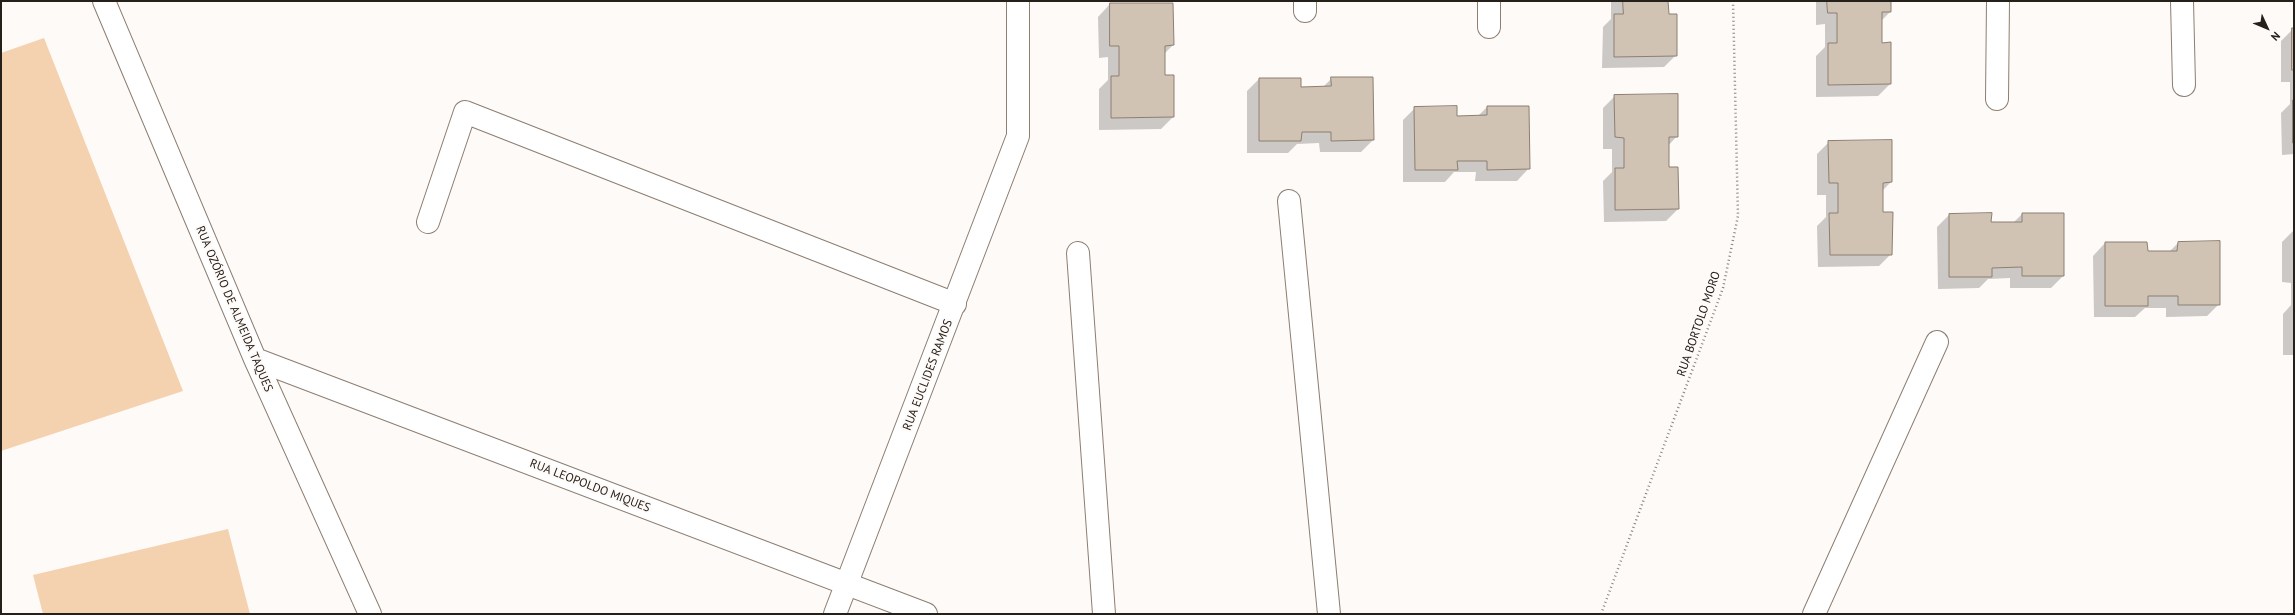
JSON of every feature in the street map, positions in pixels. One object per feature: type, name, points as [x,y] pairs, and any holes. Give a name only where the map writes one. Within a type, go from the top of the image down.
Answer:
[{"type":"street","name":"RUA OZÓRIO DE ALMEIDA TAQUES","points":[[104,1],[255,359],[370,614]]},
{"type":"street","name":"RUA EUCLIDES RAMOS","points":[[836,614],[1018,136],[1018,1]]},
{"type":"street","points":[[1489,1],[1489,27]]},
{"type":"street","points":[[1997,99],[1998,1]]},
{"type":"street","points":[[2182,1],[2184,85]]},
{"type":"street","points":[[428,222],[465,112],[955,304]]},
{"type":"street","points":[[1289,201],[1330,614]]},
{"type":"street","points":[[1078,253],[1104,614]]},
{"type":"street","points":[[1814,614],[1937,342]]},
{"type":"street","name":"RUA LEOPOLDO MIQUES","points":[[255,359],[848,583],[926,614]]},
{"type":"path","name":"RUA BORTOLO MORO","points":[[1601,614],[1724,288],[1738,216],[1733,1]]},
{"type":"shaded area","points":[[44,38],[183,391],[1,451],[1,53]]},
{"type":"shaded area","points":[[228,529],[250,614],[43,614],[33,575]]},
{"type":"building","points":[[1623,1],[1668,1],[1669,14],[1677,14],[1677,56],[1614,57],[1614,14],[1623,14]]},
{"type":"building","points":[[1827,1],[1891,1],[1891,12],[1882,12],[1882,43],[1891,42],[1891,84],[1828,85],[1828,43],[1837,43],[1837,13],[1828,13]]},
{"type":"building","points":[[1110,3],[1173,3],[1174,45],[1165,46],[1165,75],[1174,75],[1174,117],[1111,118],[1111,76],[1119,76],[1119,46],[1110,46]]},
{"type":"building","points":[[2292,28],[2294,28],[2294,70],[2292,70]]},
{"type":"building","points":[[1331,77],[1373,77],[1374,140],[1331,141],[1331,132],[1302,132],[1301,141],[1259,141],[1259,78],[1301,78],[1301,87],[1331,86]]},
{"type":"building","points":[[1678,94],[1678,137],[1669,137],[1669,167],[1678,167],[1679,209],[1615,210],[1615,168],[1624,168],[1624,138],[1615,137],[1614,95]]},
{"type":"building","points":[[2294,100],[2294,143],[2293,143]]},
{"type":"building","points":[[1457,106],[1457,116],[1487,115],[1487,106],[1529,106],[1530,169],[1487,170],[1487,161],[1457,161],[1458,170],[1415,170],[1414,107]]},
{"type":"building","points":[[1892,140],[1892,182],[1883,183],[1883,212],[1893,212],[1892,255],[1830,255],[1829,213],[1838,213],[1838,183],[1829,183],[1828,141]]},
{"type":"building","points":[[1992,213],[1991,222],[2022,222],[2022,213],[2064,213],[2064,276],[2022,276],[2022,267],[1992,268],[1992,277],[1949,277],[1949,214]]},
{"type":"building","points":[[2220,241],[2220,305],[2178,305],[2178,296],[2148,296],[2148,306],[2105,306],[2105,242],[2147,242],[2148,251],[2177,251],[2178,242]]}]
